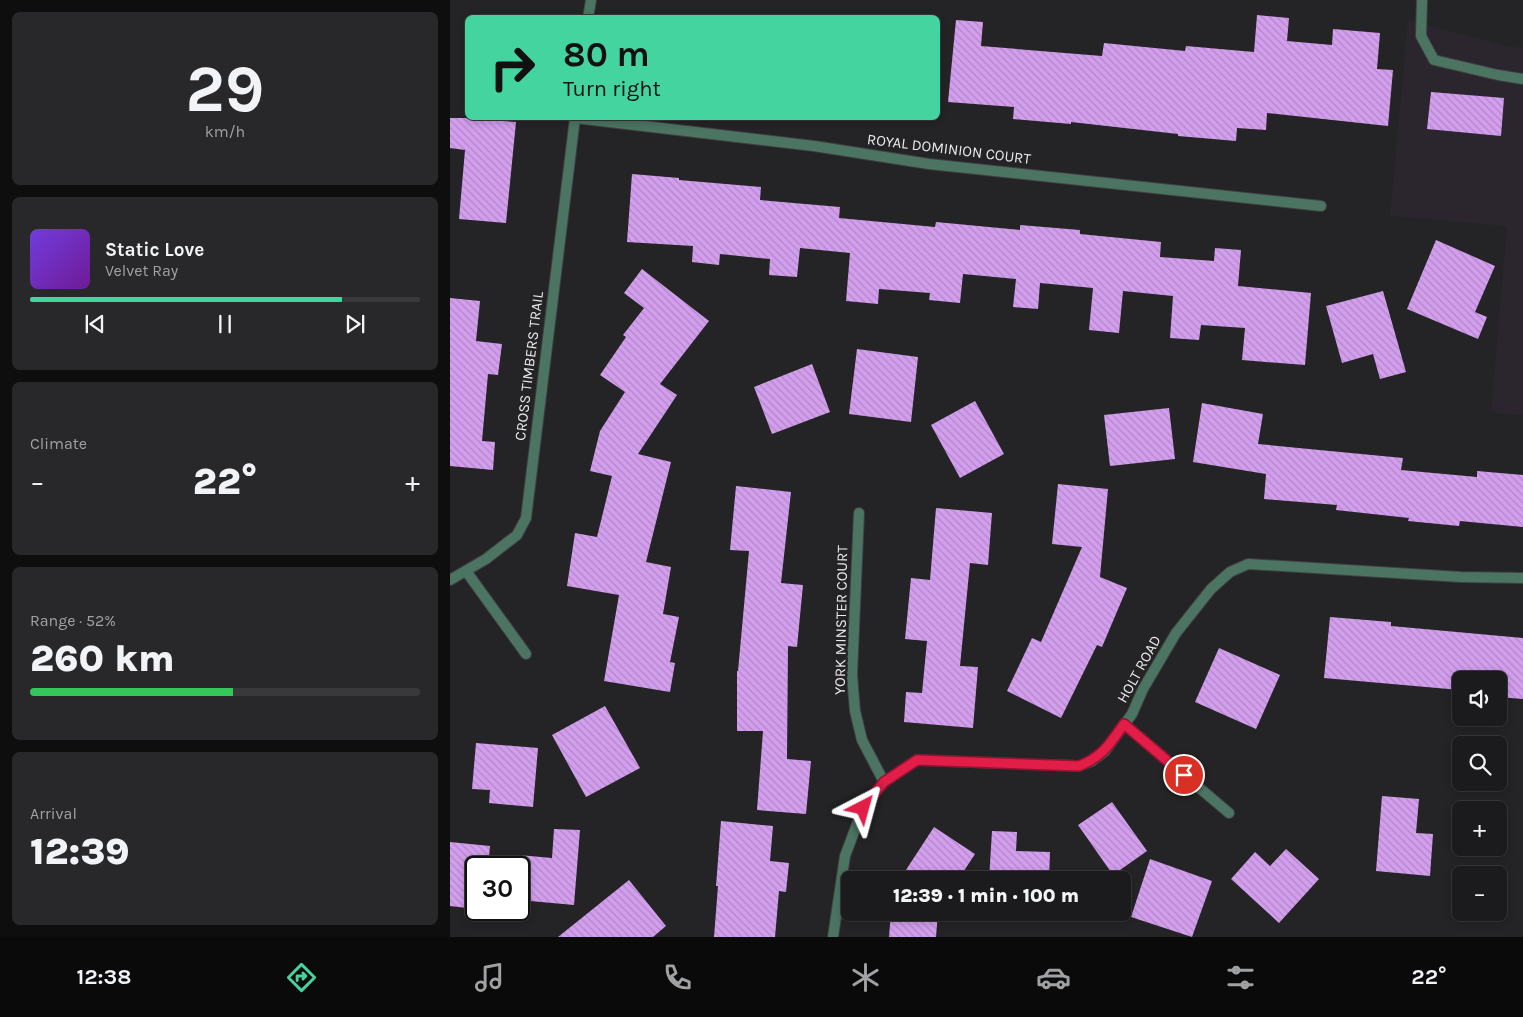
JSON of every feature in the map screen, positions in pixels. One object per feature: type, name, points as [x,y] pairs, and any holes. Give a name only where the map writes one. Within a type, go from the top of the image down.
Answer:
[{"type":"street","points":[[588,15],[591,0]]},
{"type":"street","points":[[1422,0],[1421,36],[1434,60],[1498,76],[1523,79]]},
{"type":"street","name":"CROSS TIMBERS TRAIL","points":[[450,580],[486,559],[517,535],[526,518],[575,120]]},
{"type":"street","name":"ROYAL DOMINION COURT","points":[[592,120],[822,147],[929,164],[1321,206]]},
{"type":"street","name":"YORK MINSTER COURT","points":[[859,513],[852,675],[855,711],[862,740],[884,782]]},
{"type":"street","name":"HOLT ROAD","points":[[833,937],[845,856],[863,808],[884,782],[917,760],[1079,766],[1092,761],[1105,751],[1132,714],[1143,689],[1182,626],[1210,589],[1230,572],[1248,564],[1461,577],[1523,578]]},
{"type":"street","points":[[466,571],[526,654]]},
{"type":"street","points":[[1124,724],[1230,813]]},
{"type":"shaded area","points":[[1408,20],[1507,46],[1523,48],[1523,415],[1491,412],[1507,226],[1390,216]]},
{"type":"building","points":[[1257,15],[1289,18],[1287,41],[1332,45],[1333,29],[1380,33],[1377,69],[1393,70],[1388,126],[1267,113],[1266,130],[1237,128],[1236,141],[1178,136],[1178,134],[1071,122],[1071,124],[1013,119],[1014,107],[948,102],[956,20],[983,22],[981,46],[1102,56],[1104,43],[1185,51],[1186,46],[1254,52]]},
{"type":"building","points":[[1431,92],[1504,98],[1501,136],[1427,129]]},
{"type":"building","points":[[450,118],[516,122],[506,223],[459,219],[465,150],[450,148]]},
{"type":"building","points":[[632,174],[761,187],[760,200],[840,207],[839,218],[935,227],[936,222],[1020,230],[1020,225],[1080,230],[1080,234],[1161,242],[1160,257],[1214,261],[1215,248],[1241,250],[1238,286],[1311,293],[1305,365],[1242,360],[1245,328],[1201,325],[1199,340],[1170,338],[1173,296],[1123,291],[1119,333],[1089,330],[1093,288],[1040,283],[1038,309],[1013,307],[1016,279],[963,274],[960,303],[929,300],[930,293],[879,289],[878,304],[846,301],[850,253],[800,248],[797,277],[769,275],[770,259],[720,254],[719,265],[692,262],[693,246],[627,242]]},
{"type":"building","points":[[1436,240],[1495,266],[1475,312],[1487,317],[1478,339],[1407,309]]},
{"type":"building","points":[[642,269],[709,321],[660,384],[677,395],[638,454],[671,462],[646,562],[671,567],[663,614],[679,617],[670,662],[675,663],[670,692],[604,681],[619,595],[567,586],[575,533],[597,537],[612,476],[590,471],[600,431],[625,392],[600,375],[626,337],[623,335],[644,308],[624,293]]},
{"type":"building","points":[[1383,291],[1406,372],[1380,379],[1373,354],[1342,363],[1326,306]]},
{"type":"building","points":[[450,298],[480,301],[476,341],[502,344],[498,375],[488,374],[482,441],[495,442],[493,470],[450,466]]},
{"type":"building","points":[[857,349],[918,357],[911,422],[849,414]]},
{"type":"building","points":[[812,364],[830,412],[772,434],[754,387]]},
{"type":"building","points":[[975,401],[1004,454],[960,478],[931,425]]},
{"type":"building","points":[[1202,403],[1263,414],[1258,444],[1403,458],[1401,470],[1477,477],[1477,471],[1523,475],[1523,527],[1460,521],[1459,526],[1408,521],[1409,518],[1336,510],[1337,505],[1264,499],[1266,474],[1193,462]]},
{"type":"building","points":[[1169,408],[1175,459],[1110,466],[1104,415]]},
{"type":"building","points":[[1058,484],[1108,489],[1100,577],[1127,588],[1102,647],[1097,645],[1061,718],[1007,691],[1032,638],[1041,642],[1082,547],[1052,544]]},
{"type":"building","points":[[736,486],[791,492],[781,583],[803,585],[797,647],[788,646],[787,759],[811,761],[806,814],[757,810],[763,731],[737,731],[737,671],[749,551],[730,550]]},
{"type":"building","points":[[936,508],[992,513],[988,565],[970,563],[960,666],[978,667],[973,728],[904,722],[906,692],[922,693],[927,641],[905,639],[911,578],[930,580]]},
{"type":"building","points":[[1330,617],[1391,622],[1391,626],[1523,638],[1523,699],[1507,698],[1507,671],[1452,671],[1452,689],[1324,678]]},
{"type":"building","points":[[1219,648],[1280,675],[1256,729],[1195,702]]},
{"type":"building","points":[[605,706],[640,768],[586,797],[552,735]]},
{"type":"building","points":[[476,743],[538,748],[533,807],[489,803],[490,790],[472,789]]},
{"type":"building","points":[[1382,796],[1419,799],[1416,833],[1433,834],[1430,876],[1376,871]]},
{"type":"building","points":[[1112,802],[1147,851],[1119,871],[1110,871],[1078,825]]},
{"type":"building","points":[[721,821],[773,826],[770,861],[789,863],[786,892],[779,891],[775,937],[714,937]]},
{"type":"building","points":[[934,827],[975,854],[964,871],[905,871]]},
{"type":"building","points":[[554,829],[580,830],[574,905],[530,901],[530,856],[552,858]]},
{"type":"building","points":[[992,831],[1017,832],[1016,851],[1050,852],[1049,871],[990,871]]},
{"type":"building","points":[[450,842],[490,846],[489,856],[465,856],[465,908],[450,906]]},
{"type":"building","points":[[1286,849],[1319,879],[1279,923],[1231,879],[1255,852],[1270,866]]},
{"type":"building","points":[[1150,859],[1212,881],[1192,937],[1131,917]]},
{"type":"building","points":[[629,880],[666,926],[653,937],[558,937]]},
{"type":"building","points":[[890,921],[937,921],[936,937],[889,937]]},
{"type":"route","points":[[863,808],[884,782],[917,760],[1079,766],[1092,761],[1105,751],[1124,724],[1184,775]]}]
